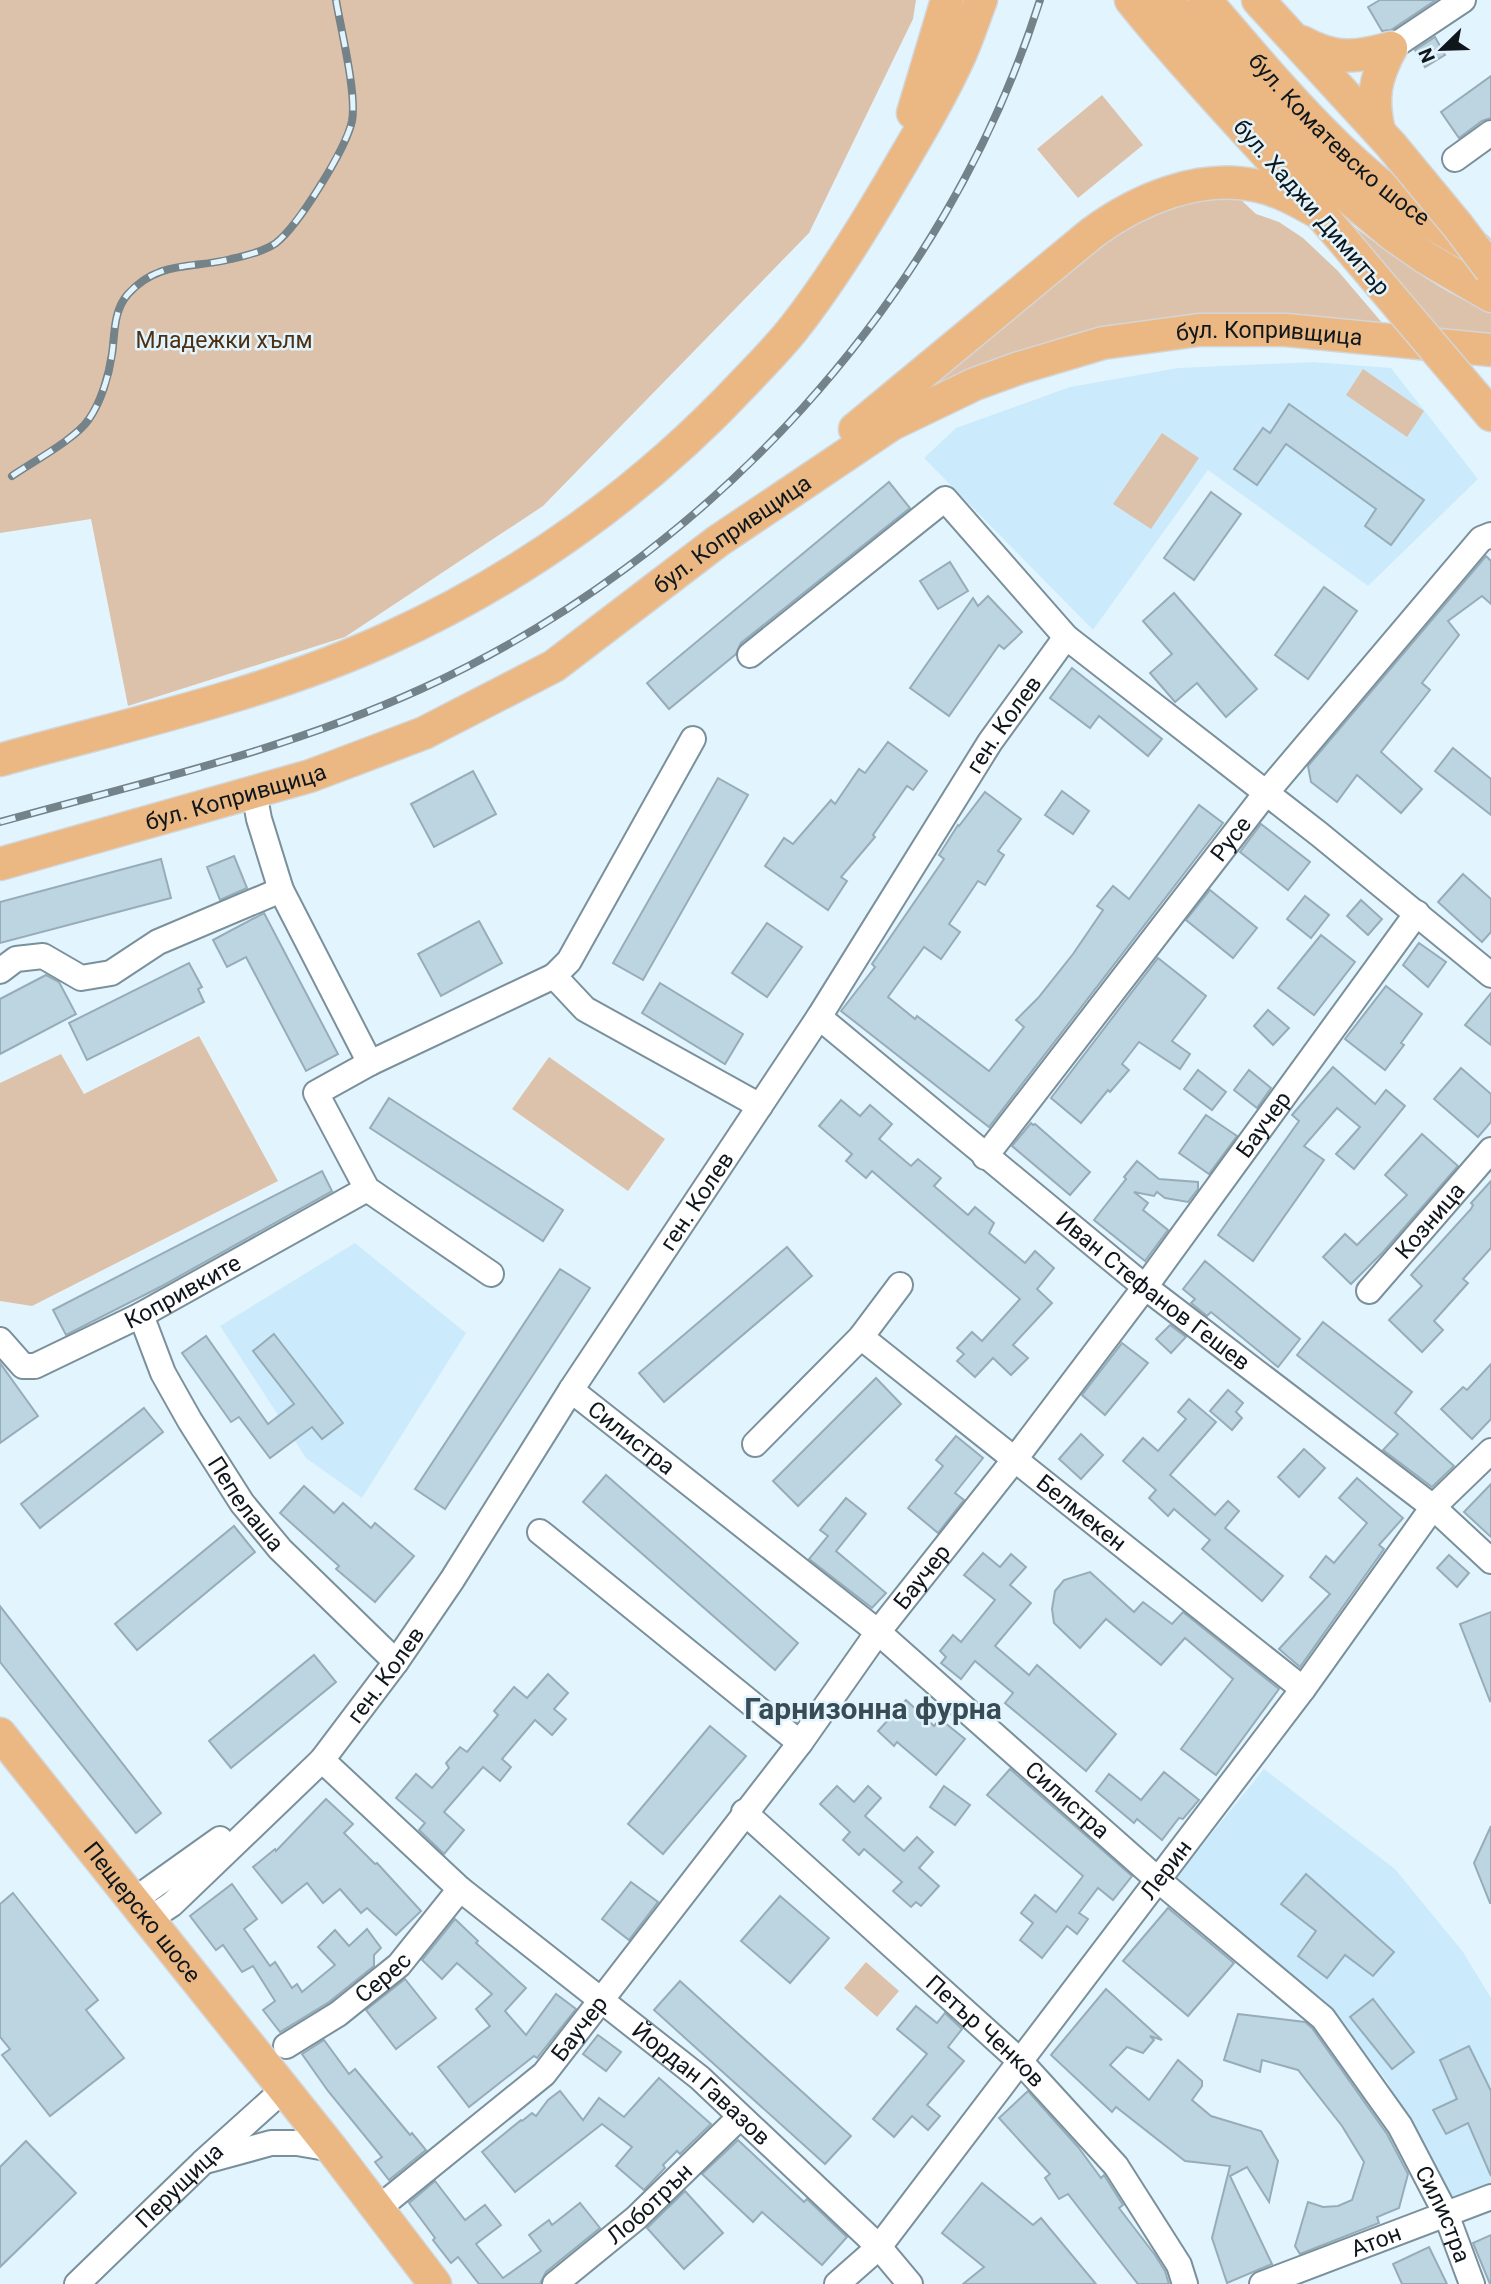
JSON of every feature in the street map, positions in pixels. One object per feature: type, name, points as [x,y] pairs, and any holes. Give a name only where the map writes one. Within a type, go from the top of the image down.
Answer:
[{"type":"main road","points":[[890,182],[927,72],[947,0]]},
{"type":"main road","points":[[0,760],[239,694],[384,640],[426,620],[556,545],[651,473],[717,412],[758,368],[792,331],[826,285],[941,94],[961,54],[981,0]]},
{"type":"main road","name":"бул. Хаджи Димитър","points":[[1131,0],[1321,214],[1483,406]]},
{"type":"main road","points":[[1166,0],[1331,183],[1393,235],[1491,296]]},
{"type":"main road","name":"бул. Коматевско шосе","points":[[1205,0],[1281,88],[1346,156],[1416,214],[1450,236],[1491,256]]},
{"type":"main road","points":[[1258,0],[1385,138],[1491,270]]},
{"type":"main road","points":[[1292,37],[1320,52],[1334,56],[1372,54],[1391,48]]},
{"type":"main road","points":[[1385,138],[1373,104],[1383,63],[1391,48]]},
{"type":"main road","points":[[718,541],[1092,233],[1131,207],[1173,191],[1230,183],[1277,191],[1321,214]]},
{"type":"main road","name":"бул. Копривщица","points":[[0,864],[310,776],[424,733],[494,699],[554,666],[639,604],[718,541],[892,424],[986,380],[1103,343],[1199,330],[1286,330],[1491,350]]},
{"type":"main road","name":"Пещерско шосе","points":[[0,1734],[332,2148],[435,2284]]},
{"type":"street","points":[[1391,48],[1464,0]]},
{"type":"street","points":[[1455,159],[1491,134]]},
{"type":"street","points":[[750,655],[945,499],[1066,637],[1417,913],[1491,975]]},
{"type":"street","name":"Русе","points":[[985,1157],[1266,793],[1481,539],[1491,535]]},
{"type":"street","name":"ген. Колев","points":[[141,1910],[172,1904],[323,1760],[396,1662],[452,1580],[571,1390],[818,1017],[990,741],[1066,637]]},
{"type":"street","points":[[491,1274],[367,1189],[316,1093],[370,1063],[554,976],[569,961],[693,739]]},
{"type":"street","points":[[254,792],[259,819],[281,890],[370,1063]]},
{"type":"street","points":[[0,971],[16,959],[43,956],[81,978],[111,973],[158,942],[281,890]]},
{"type":"street","name":"Баучер","points":[[386,2202],[544,2074],[800,1743],[878,1632],[1015,1459],[1145,1287],[1417,913]]},
{"type":"street","points":[[554,976],[585,1009],[760,1106]]},
{"type":"street","name":"Иван Стефанов Гешев","points":[[818,1017],[1145,1287],[1433,1507],[1491,1561]]},
{"type":"street","name":"Козница","points":[[1369,1291],[1491,1150]]},
{"type":"street","name":"Копривките","points":[[0,1340],[23,1366],[35,1366],[141,1314],[367,1189]]},
{"type":"street","points":[[755,1444],[861,1337],[900,1285]]},
{"type":"street","name":"Пепелаша","points":[[141,1314],[163,1373],[242,1503],[280,1549],[396,1662]]},
{"type":"street","name":"Белмекен","points":[[861,1337],[1303,1689]]},
{"type":"street","name":"Силистра","points":[[571,1390],[878,1632],[1157,1879],[1323,2018],[1400,2126],[1446,2214],[1472,2284]]},
{"type":"street","name":"Лерин","points":[[837,2284],[879,2248],[1303,1689],[1433,1507],[1491,1451]]},
{"type":"street","points":[[540,1532],[800,1743]]},
{"type":"street","name":"Йордан Гавазов","points":[[323,1760],[460,1889],[700,2078],[879,2248],[910,2284]]},
{"type":"street","name":"Петър Ченков","points":[[744,1812],[1020,2062],[1116,2166],[1179,2265],[1185,2284]]},
{"type":"street","name":"Серес","points":[[286,2046],[338,2014],[399,1965],[460,1889]]},
{"type":"street","name":"Перущица","points":[[77,2284],[202,2163],[284,2090]]},
{"type":"street","name":"Лоботрън","points":[[555,2284],[636,2218],[740,2117]]},
{"type":"street","points":[[202,2163],[271,2143],[332,2148]]},
{"type":"street","name":"Атон","points":[[1262,2284],[1491,2197]]},
{"type":"shaded area","points":[[1313,362],[1391,368],[1478,479],[1368,586],[1208,470],[1093,630],[924,458],[956,428],[1070,387],[1178,368]]},
{"type":"shaded area","points":[[355,1243],[466,1333],[362,1498],[306,1458],[220,1326]]},
{"type":"shaded area","points":[[1264,1769],[1395,1869],[1463,1952],[1491,1998],[1491,2188],[1450,2204],[1388,2083],[1327,2003],[1178,1883],[1178,1875]]},
{"type":"green space","name":"Младежки хълм","points":[[0,0],[916,0],[913,19],[809,233],[543,506],[345,637],[128,706],[91,519],[0,533]]},
{"type":"green space","points":[[1102,95],[1143,145],[1078,198],[1037,149]]},
{"type":"green space","points":[[1205,197],[1239,198],[1256,214],[1279,222],[1303,238],[1338,271],[1384,325],[1303,315],[1225,313],[1137,322],[1072,334],[916,396],[1125,227],[1164,207]]},
{"type":"green space","points":[[1333,210],[1428,279],[1491,313],[1491,336],[1435,329]]},
{"type":"green space","points":[[1363,369],[1424,411],[1407,437],[1346,395]]},
{"type":"green space","points":[[1162,433],[1199,458],[1151,529],[1113,504]]},
{"type":"green space","points":[[199,1036],[278,1181],[32,1306],[0,1301],[0,1083],[61,1054],[84,1094]]},
{"type":"green space","points":[[549,1057],[665,1139],[628,1191],[512,1109]]},
{"type":"green space","points":[[866,1962],[899,1991],[877,2017],[844,1988]]},
{"type":"building","points":[[1380,0],[1436,0],[1391,30],[1382,31],[1368,7]]},
{"type":"building","points":[[1435,37],[1445,55],[1425,67],[1415,50]]},
{"type":"building","points":[[1491,76],[1491,118],[1482,121],[1459,138],[1441,112]]},
{"type":"building","points":[[1289,404],[1424,500],[1391,545],[1365,526],[1376,509],[1286,444],[1257,485],[1234,469],[1263,428],[1270,433]]},
{"type":"building","points":[[889,482],[910,508],[741,643],[736,654],[669,709],[647,683]]},
{"type":"building","points":[[1211,492],[1241,514],[1194,580],[1164,558]]},
{"type":"building","points":[[1486,556],[1491,561],[1491,604],[1482,596],[1448,621],[1459,635],[1422,683],[1430,690],[1381,752],[1422,789],[1401,813],[1357,775],[1337,802],[1311,782],[1308,766]]},
{"type":"building","points":[[950,562],[968,591],[938,609],[920,581]]},
{"type":"building","points":[[1324,587],[1357,611],[1308,679],[1275,655]]},
{"type":"building","points":[[1174,593],[1257,689],[1226,717],[1197,683],[1175,702],[1150,673],[1172,654],[1143,621]]},
{"type":"building","points":[[988,596],[1022,632],[1004,649],[999,645],[949,716],[910,688],[973,598],[978,606]]},
{"type":"building","points":[[1072,668],[1162,739],[1148,756],[1099,716],[1090,728],[1050,698]]},
{"type":"building","points":[[888,742],[927,771],[913,790],[907,786],[873,835],[875,837],[841,877],[847,881],[828,910],[765,866],[784,838],[793,844],[831,800],[835,804],[859,769],[865,773]]},
{"type":"building","points":[[1453,748],[1491,779],[1491,815],[1435,771]]},
{"type":"building","points":[[473,771],[496,814],[434,847],[411,804]]},
{"type":"building","points":[[718,778],[748,795],[643,980],[613,963]]},
{"type":"building","points":[[1062,791],[1089,811],[1073,834],[1045,815]]},
{"type":"building","points":[[985,792],[1021,819],[998,851],[1004,855],[985,885],[978,881],[949,924],[960,932],[941,959],[924,947],[888,997],[989,1071],[1024,1027],[1016,1020],[1038,998],[1073,954],[1103,910],[1097,906],[1113,886],[1129,899],[1199,805],[1223,823],[989,1127],[841,1011],[875,967],[872,964],[944,859],[939,855],[958,825]]},
{"type":"building","points":[[1261,824],[1310,862],[1288,890],[1240,852]]},
{"type":"building","points":[[234,856],[247,888],[220,900],[207,867]]},
{"type":"building","points":[[161,859],[171,898],[0,943],[0,902]]},
{"type":"building","points":[[1463,874],[1491,899],[1491,932],[1482,942],[1438,902]]},
{"type":"building","points":[[1210,890],[1257,928],[1233,958],[1186,920]]},
{"type":"building","points":[[1305,896],[1329,915],[1311,938],[1287,919]]},
{"type":"building","points":[[1361,900],[1382,919],[1368,935],[1347,916]]},
{"type":"building","points":[[264,913],[338,1054],[306,1071],[246,957],[227,967],[213,940]]},
{"type":"building","points":[[479,921],[502,963],[441,996],[418,954]]},
{"type":"building","points":[[767,923],[802,947],[767,997],[732,973]]},
{"type":"building","points":[[1321,935],[1355,962],[1314,1015],[1278,988]]},
{"type":"building","points":[[1419,943],[1446,962],[1428,987],[1403,965]]},
{"type":"building","points":[[1158,958],[1206,996],[1172,1041],[1190,1054],[1180,1069],[1139,1042],[1122,1064],[1129,1070],[1110,1092],[1108,1090],[1081,1123],[1051,1098]]},
{"type":"building","points":[[189,963],[202,987],[198,989],[204,1002],[87,1060],[69,1023]]},
{"type":"building","points":[[46,975],[59,982],[76,1014],[0,1054],[0,999]]},
{"type":"building","points":[[660,983],[743,1034],[725,1064],[642,1013]]},
{"type":"building","points":[[1386,986],[1422,1014],[1385,1070],[1345,1039]]},
{"type":"building","points":[[1491,993],[1491,1045],[1465,1025]]},
{"type":"building","points":[[1268,1010],[1289,1028],[1273,1045],[1254,1026]]},
{"type":"building","points":[[1333,1067],[1375,1104],[1386,1090],[1405,1106],[1354,1169],[1336,1154],[1360,1127],[1337,1108],[1304,1146],[1324,1160],[1253,1261],[1218,1235],[1299,1121],[1292,1115]]},
{"type":"building","points":[[1461,1068],[1491,1094],[1491,1122],[1478,1137],[1434,1099]]},
{"type":"building","points":[[1198,1070],[1226,1092],[1212,1110],[1184,1089]]},
{"type":"building","points":[[1249,1070],[1271,1088],[1257,1108],[1234,1090]]},
{"type":"building","points":[[389,1098],[563,1210],[543,1241],[370,1128]]},
{"type":"building","points":[[841,1100],[860,1116],[870,1105],[892,1124],[879,1139],[911,1166],[918,1159],[941,1178],[934,1186],[968,1215],[975,1207],[994,1223],[989,1233],[1025,1263],[1035,1251],[1054,1268],[1037,1289],[1052,1303],[1013,1345],[1028,1358],[1011,1375],[993,1358],[975,1377],[957,1361],[964,1354],[957,1348],[972,1332],[982,1341],[1020,1299],[872,1171],[866,1178],[846,1161],[852,1154],[819,1126]]},
{"type":"building","points":[[1206,1115],[1237,1136],[1209,1174],[1179,1153]]},
{"type":"building","points":[[1031,1123],[1090,1172],[1070,1195],[1012,1146]]},
{"type":"building","points":[[1422,1134],[1458,1166],[1383,1252],[1351,1284],[1323,1257],[1345,1234],[1357,1245],[1407,1195],[1385,1175]]},
{"type":"building","points":[[1137,1161],[1159,1179],[1198,1182],[1198,1189],[1188,1202],[1165,1198],[1157,1192],[1154,1196],[1134,1192],[1148,1203],[1143,1210],[1168,1230],[1145,1261],[1094,1220]]},
{"type":"building","points":[[322,1171],[332,1191],[160,1287],[66,1335],[53,1310]]},
{"type":"building","points":[[1491,1181],[1491,1248],[1463,1279],[1468,1283],[1434,1321],[1443,1330],[1422,1352],[1389,1320],[1422,1286],[1411,1275],[1471,1209],[1471,1203]]},
{"type":"building","points":[[787,1247],[812,1276],[664,1402],[639,1373]]},
{"type":"building","points":[[1205,1261],[1300,1339],[1278,1367],[1211,1312],[1207,1316],[1191,1303],[1195,1299],[1183,1289]]},
{"type":"building","points":[[560,1269],[590,1288],[445,1509],[415,1489]]},
{"type":"building","points":[[1323,1322],[1412,1392],[1395,1413],[1454,1466],[1432,1487],[1383,1450],[1398,1434],[1297,1355]]},
{"type":"building","points":[[1170,1325],[1186,1337],[1171,1353],[1156,1339]]},
{"type":"building","points":[[274,1334],[343,1423],[322,1439],[312,1427],[270,1458],[239,1417],[231,1422],[182,1353],[206,1336],[268,1424],[294,1404],[253,1351]]},
{"type":"building","points":[[1122,1343],[1148,1363],[1105,1415],[1082,1395]]},
{"type":"building","points":[[0,1363],[38,1416],[0,1443]]},
{"type":"building","points":[[1491,1364],[1491,1419],[1472,1439],[1441,1409],[1463,1387],[1467,1390]]},
{"type":"building","points":[[876,1378],[901,1404],[798,1506],[773,1481]]},
{"type":"building","points":[[1228,1390],[1243,1403],[1236,1412],[1242,1418],[1232,1430],[1210,1411]]},
{"type":"building","points":[[1189,1399],[1216,1422],[1170,1475],[1215,1515],[1228,1501],[1239,1511],[1225,1528],[1283,1576],[1262,1601],[1202,1549],[1210,1540],[1174,1509],[1168,1516],[1149,1498],[1156,1490],[1123,1461],[1143,1438],[1158,1451],[1186,1419],[1178,1412]]},
{"type":"building","points":[[144,1408],[163,1432],[40,1528],[21,1504]]},
{"type":"building","points":[[1081,1434],[1103,1455],[1081,1479],[1059,1459]]},
{"type":"building","points":[[956,1436],[983,1458],[955,1493],[964,1500],[938,1533],[908,1508],[943,1466],[936,1460]]},
{"type":"building","points":[[1304,1449],[1325,1468],[1299,1497],[1278,1477]]},
{"type":"building","points":[[606,1475],[798,1643],[775,1670],[583,1502]]},
{"type":"building","points":[[1357,1478],[1403,1518],[1379,1545],[1384,1549],[1300,1667],[1279,1649],[1330,1594],[1310,1577],[1326,1556],[1334,1563],[1367,1523],[1339,1498]]},
{"type":"building","points":[[1491,1484],[1491,1537],[1464,1512]]},
{"type":"building","points":[[304,1486],[334,1513],[343,1503],[371,1528],[375,1523],[414,1556],[375,1602],[336,1569],[339,1566],[280,1513]]},
{"type":"building","points":[[846,1498],[866,1514],[836,1551],[886,1593],[872,1608],[809,1559],[828,1536],[820,1530]]},
{"type":"building","points":[[234,1526],[255,1552],[137,1650],[115,1624]]},
{"type":"building","points":[[983,1553],[1000,1567],[1011,1554],[1026,1567],[1010,1585],[1031,1603],[995,1646],[1029,1675],[1037,1665],[1116,1734],[1086,1771],[1005,1703],[1013,1693],[975,1661],[961,1679],[941,1663],[946,1657],[940,1651],[953,1635],[961,1642],[995,1600],[964,1575]]},
{"type":"building","points":[[1449,1555],[1469,1573],[1457,1587],[1437,1568]]},
{"type":"building","points":[[1090,1572],[1134,1612],[1143,1602],[1172,1624],[1183,1612],[1279,1689],[1216,1775],[1181,1749],[1233,1679],[1185,1638],[1161,1665],[1106,1619],[1080,1648],[1054,1623],[1052,1609],[1055,1591],[1064,1580]]},
{"type":"building","points":[[0,1606],[161,1813],[136,1833],[0,1662]]},
{"type":"building","points":[[1491,1612],[1491,1700],[1490,1701],[1460,1624]]},
{"type":"building","points":[[314,1655],[336,1682],[231,1768],[209,1741]]},
{"type":"building","points":[[548,1674],[568,1693],[554,1709],[566,1719],[552,1735],[535,1720],[502,1759],[511,1767],[500,1781],[483,1767],[444,1812],[464,1830],[444,1854],[419,1830],[425,1823],[396,1798],[416,1774],[432,1788],[449,1768],[446,1763],[460,1747],[467,1752],[498,1715],[494,1711],[514,1687],[527,1698]]},
{"type":"building","points":[[906,1700],[934,1726],[940,1719],[965,1739],[936,1775],[897,1742],[894,1746],[878,1731]]},
{"type":"building","points":[[710,1726],[746,1756],[663,1854],[628,1824]]},
{"type":"building","points":[[1010,1769],[1132,1876],[1113,1900],[1098,1888],[1079,1913],[1088,1919],[1077,1934],[1067,1926],[1042,1958],[1020,1940],[1033,1923],[1021,1913],[1035,1895],[1056,1912],[1083,1876],[987,1795]]},
{"type":"building","points":[[1164,1772],[1199,1800],[1183,1819],[1179,1818],[1162,1840],[1137,1819],[1134,1823],[1096,1791],[1109,1774],[1141,1800]]},
{"type":"building","points":[[837,1786],[854,1802],[868,1786],[881,1798],[865,1816],[904,1851],[917,1837],[933,1852],[919,1868],[939,1886],[921,1906],[916,1902],[911,1907],[893,1891],[902,1882],[864,1849],[859,1855],[843,1840],[850,1832],[820,1804]]},
{"type":"building","points":[[944,1786],[970,1805],[955,1825],[930,1807]]},
{"type":"building","points":[[326,1799],[353,1824],[344,1833],[377,1863],[421,1911],[396,1935],[367,1908],[361,1913],[340,1889],[323,1903],[307,1883],[282,1903],[253,1867],[275,1849],[276,1851]]},
{"type":"building","points":[[1491,1826],[1491,1903],[1490,1903],[1474,1863]]},
{"type":"building","points":[[1306,1874],[1394,1952],[1373,1976],[1345,1955],[1327,1978],[1298,1956],[1316,1931],[1281,1904]]},
{"type":"building","points":[[631,1882],[658,1902],[629,1940],[602,1919]]},
{"type":"building","points":[[232,1884],[257,1919],[244,1929],[270,1966],[275,1962],[292,1988],[297,1984],[302,1992],[335,1965],[318,1947],[335,1930],[349,1946],[367,1929],[381,1948],[374,1955],[374,1966],[329,2002],[280,2032],[263,2010],[275,2001],[253,1966],[242,1972],[223,1945],[216,1950],[190,1916]]},
{"type":"building","points":[[13,1893],[98,2000],[86,2010],[124,2058],[50,2116],[2,2055],[10,2049],[0,2037],[0,1904]]},
{"type":"building","points":[[780,1896],[829,1938],[790,1983],[741,1941]]},
{"type":"building","points":[[1168,1908],[1234,1963],[1188,2016],[1123,1961]]},
{"type":"building","points":[[455,1919],[478,1941],[476,1943],[526,1988],[505,2011],[526,2035],[556,1994],[576,2009],[537,2058],[534,2056],[469,2107],[438,2067],[490,2026],[476,2009],[492,1994],[457,1963],[442,1979],[422,1960]]},
{"type":"building","points":[[405,1979],[436,2018],[396,2049],[366,2010]]},
{"type":"building","points":[[680,1981],[851,2136],[825,2164],[654,2010]]},
{"type":"building","points":[[1106,1989],[1162,2040],[1150,2036],[1154,2040],[1143,2053],[1127,2047],[1110,2065],[1149,2100],[1178,2060],[1202,2081],[1202,2086],[1192,2100],[1211,2116],[1261,2131],[1278,2161],[1269,2202],[1247,2167],[1230,2176],[1272,2264],[1227,2283],[1212,2238],[1230,2166],[1185,2161],[1116,2107],[1112,2112],[1051,2055]]},
{"type":"building","points":[[1373,1999],[1414,2052],[1392,2069],[1350,2017]]},
{"type":"building","points":[[916,2006],[937,2023],[945,2013],[962,2029],[948,2047],[964,2061],[927,2105],[940,2116],[928,2130],[912,2116],[894,2137],[873,2119],[927,2054],[897,2029]]},
{"type":"building","points":[[1238,2014],[1305,2022],[1312,2028],[1387,2134],[1408,2174],[1399,2208],[1377,2217],[1379,2223],[1300,2254],[1295,2246],[1308,2202],[1323,2207],[1338,2206],[1352,2200],[1364,2162],[1342,2126],[1298,2070],[1262,2060],[1260,2072],[1224,2060]]},
{"type":"building","points":[[598,2035],[621,2052],[606,2071],[583,2054]]},
{"type":"building","points":[[324,2040],[349,2074],[355,2069],[410,2135],[412,2133],[426,2150],[389,2180],[375,2162],[382,2157],[328,2091],[302,2054]]},
{"type":"building","points":[[1469,2046],[1491,2091],[1491,2176],[1468,2123],[1446,2134],[1433,2110],[1457,2099],[1440,2060]]},
{"type":"building","points":[[659,2078],[711,2124],[680,2154],[677,2151],[644,2190],[616,2166],[632,2147],[602,2124],[515,2192],[482,2152],[521,2120],[532,2113],[536,2116],[548,2100],[560,2091],[583,2120],[599,2098],[624,2117]]},
{"type":"building","points":[[1028,2091],[1078,2147],[1101,2178],[1104,2175],[1123,2205],[1119,2208],[1155,2255],[1169,2284],[1138,2284],[1068,2194],[1059,2199],[1045,2178],[1050,2174],[999,2118]]},
{"type":"building","points":[[738,2140],[804,2202],[807,2199],[847,2237],[822,2265],[762,2212],[753,2222],[702,2174]]},
{"type":"building","points":[[26,2141],[76,2193],[0,2267],[0,2167]]},
{"type":"building","points":[[435,2181],[465,2220],[485,2205],[501,2225],[476,2244],[503,2278],[541,2251],[529,2235],[549,2220],[552,2225],[580,2203],[600,2228],[546,2272],[540,2284],[479,2284],[458,2257],[451,2263],[409,2203]]},
{"type":"building","points":[[982,2183],[1033,2225],[1041,2218],[1096,2284],[963,2284],[984,2267],[942,2233]]},
{"type":"building","points":[[685,2191],[723,2233],[684,2269],[647,2228]]},
{"type":"building","points":[[1491,2235],[1491,2284],[1490,2284],[1473,2243]]},
{"type":"building","points":[[1429,2247],[1447,2284],[1402,2284],[1393,2264]]},
{"type":"railway","points":[[12,476],[64,442],[89,419],[107,379],[116,323],[128,294],[140,283],[164,271],[231,259],[266,248],[285,234],[308,204],[341,149],[352,121],[350,79],[336,0]]},
{"type":"railway","points":[[0,822],[213,764],[370,711],[421,689],[526,634],[625,569],[717,493],[802,409],[878,316],[943,216],[998,111],[1040,0]]},
{"type":"district","name":"Гарнизонна фурна","points":[[873,1709]]}]
